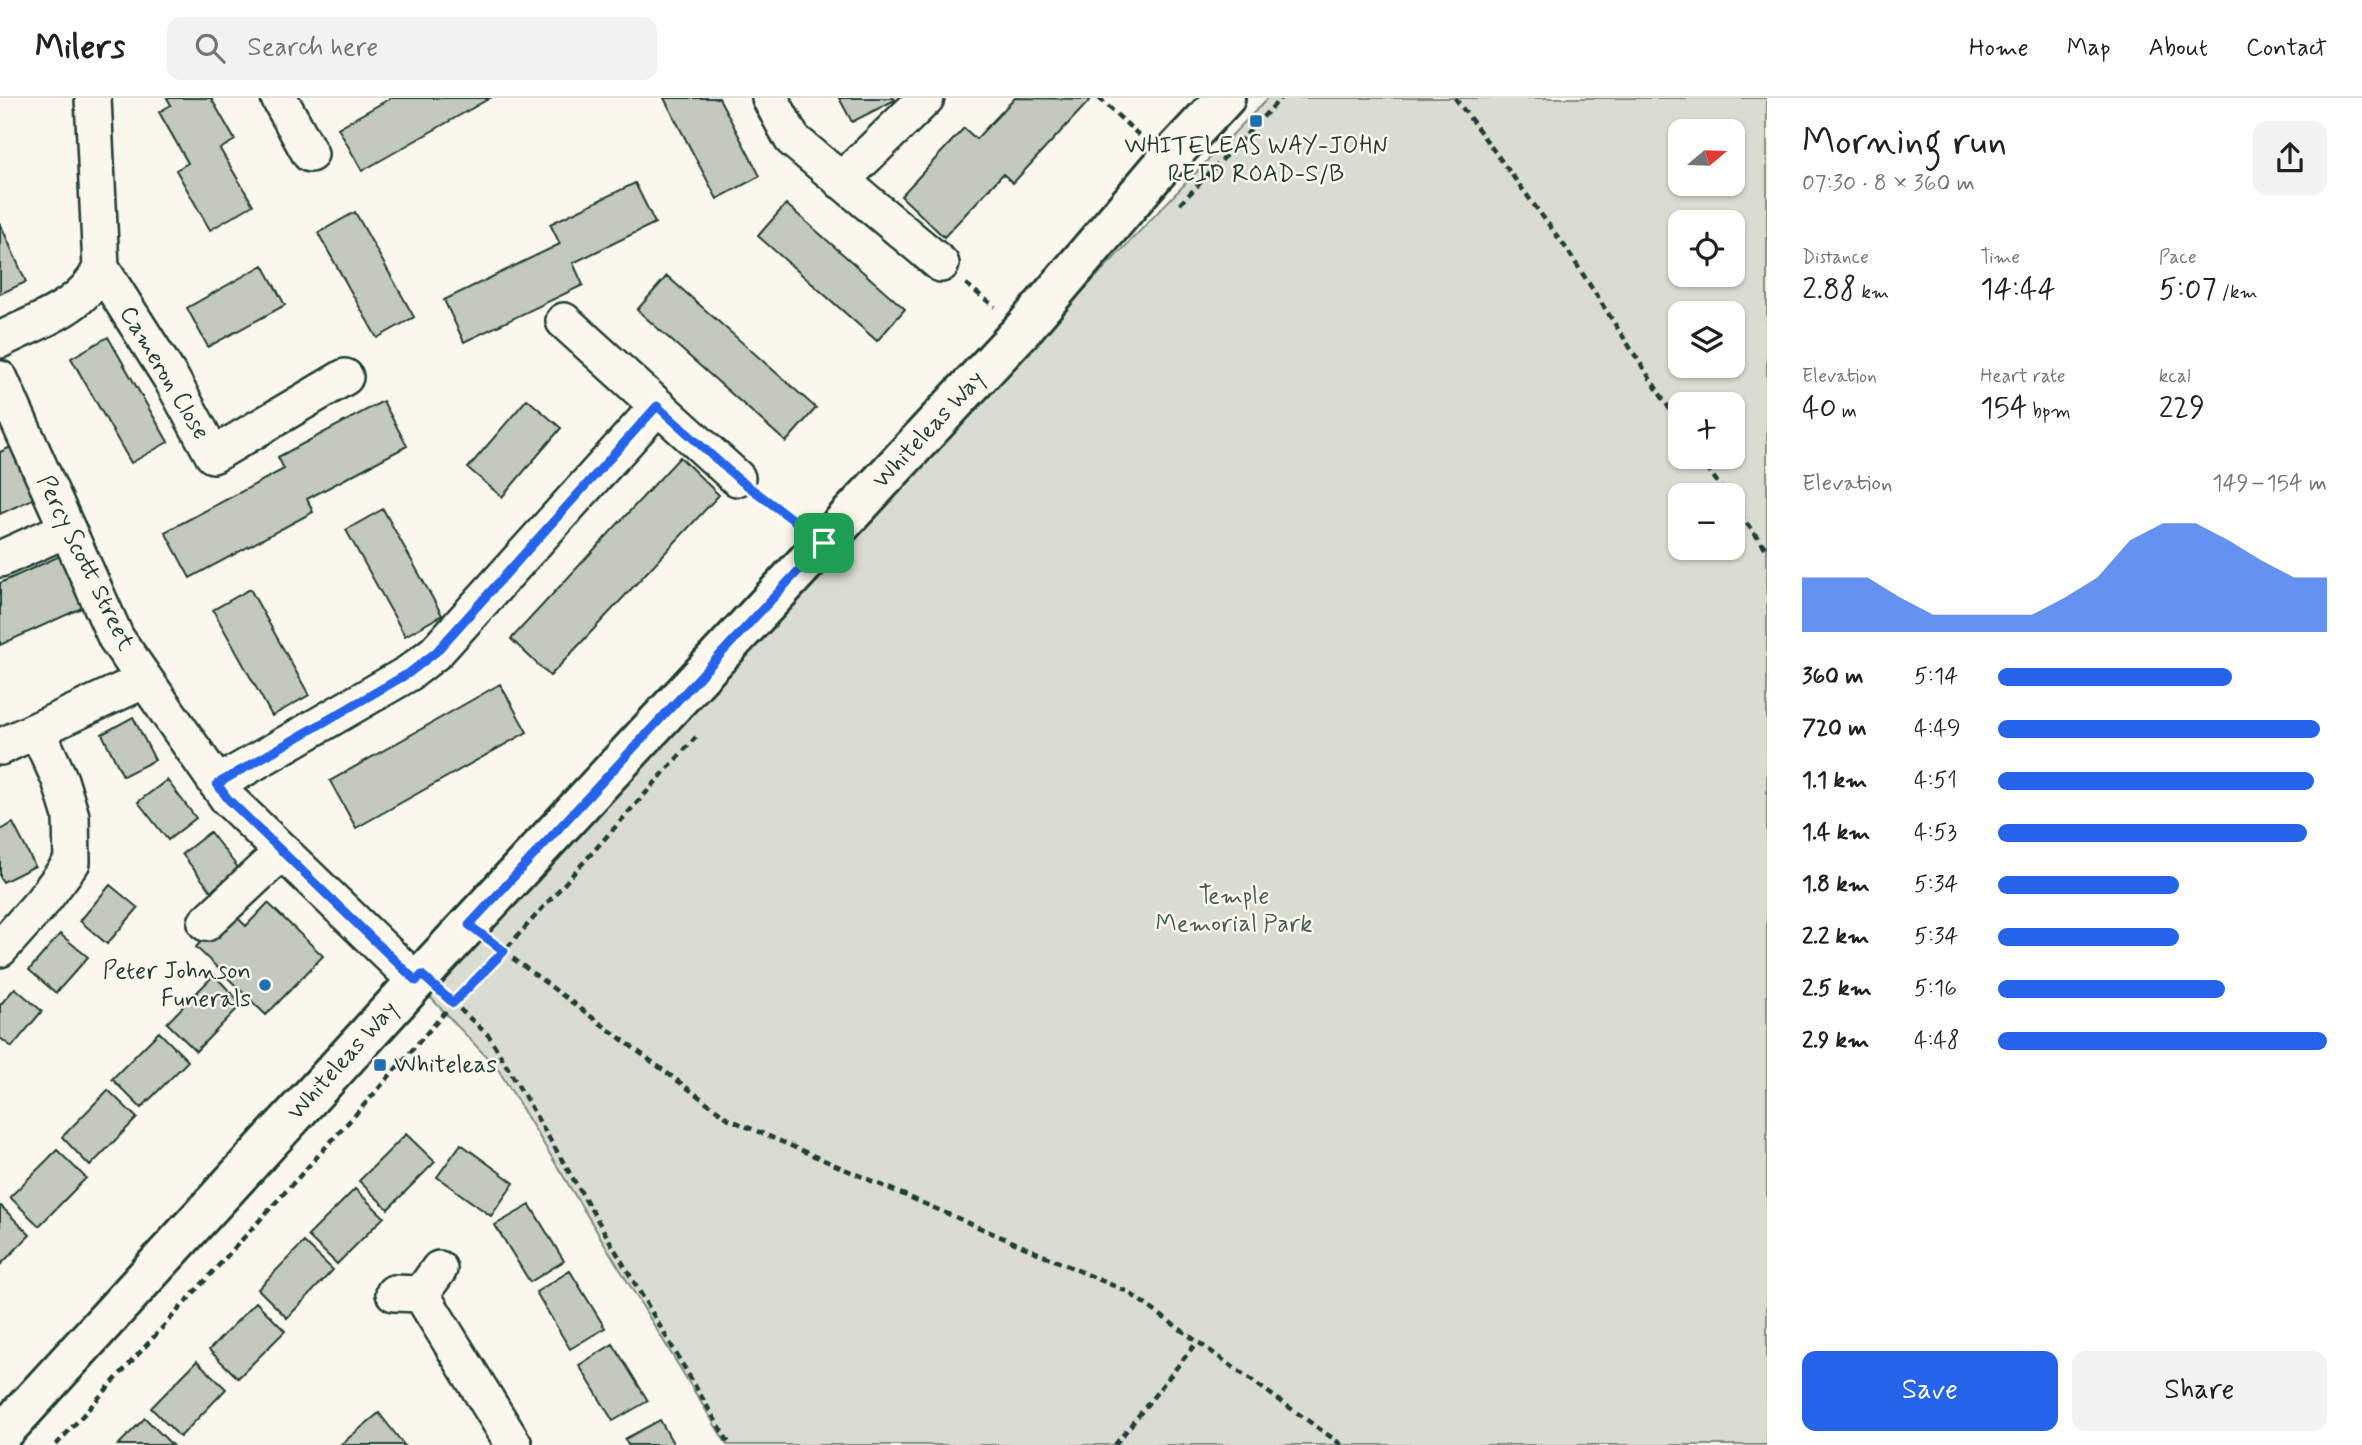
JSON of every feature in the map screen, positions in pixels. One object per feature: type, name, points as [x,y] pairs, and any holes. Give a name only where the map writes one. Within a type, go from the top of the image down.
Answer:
[{"type":"main road","name":"Whiteleas Way","points":[[0,1436],[419,978],[1023,330],[1166,161],[1225,98]]},
{"type":"street","points":[[0,340],[77,301],[93,285],[101,268],[93,98]]},
{"type":"street","points":[[279,98],[310,154]]},
{"type":"street","points":[[770,98],[792,139],[941,264]]},
{"type":"street","points":[[841,181],[926,98]]},
{"type":"street","name":"Cameron Close","points":[[101,268],[172,380],[212,455],[345,377]]},
{"type":"street","points":[[564,321],[737,478]]},
{"type":"street","name":"Percy Scott Street","points":[[0,379],[116,638],[217,784],[228,799],[283,852],[419,978]]},
{"type":"street","points":[[217,784],[409,673],[436,652],[657,406]]},
{"type":"street","points":[[0,559],[67,529]]},
{"type":"street","points":[[0,747],[145,680]]},
{"type":"street","points":[[0,949],[42,902],[72,862],[71,816],[61,780],[37,730]]},
{"type":"street","points":[[206,923],[283,852]]},
{"type":"street","points":[[418,1285],[514,1445]]},
{"type":"path","points":[[1099,98],[1166,161]]},
{"type":"path","points":[[1171,213],[1281,98]]},
{"type":"path","points":[[1455,98],[1566,248],[1668,406]]},
{"type":"path","points":[[941,264],[1023,330]]},
{"type":"path","points":[[737,478],[824,543]]},
{"type":"path","points":[[1745,521],[1767,550]]},
{"type":"path","points":[[56,1445],[698,735]]},
{"type":"path","points":[[469,925],[729,1119],[1128,1292],[1342,1445]]},
{"type":"path","points":[[419,978],[453,1003],[489,1036],[730,1445]]},
{"type":"path","points":[[1115,1445],[1197,1342]]},
{"type":"green space","name":"Temple Memorial Park","points":[[1268,98],[1767,98],[1767,1445],[727,1445],[498,1069],[430,997],[1055,320]]},
{"type":"building","points":[[167,98],[211,98],[235,140],[220,149],[253,205],[210,230],[176,170],[188,163],[159,112],[171,105]]},
{"type":"building","points":[[391,98],[490,98],[362,171],[338,128]]},
{"type":"building","points":[[664,98],[719,98],[760,176],[717,199]]},
{"type":"building","points":[[839,98],[894,98],[895,100],[852,122]]},
{"type":"building","points":[[1015,98],[1091,99],[1013,183],[1003,174],[944,237],[901,196],[964,128],[976,139]]},
{"type":"building","points":[[635,183],[655,223],[573,263],[583,285],[464,342],[444,300],[560,244],[550,224]]},
{"type":"building","points":[[786,204],[905,309],[877,341],[758,236]]},
{"type":"building","points":[[355,212],[414,317],[377,338],[318,233]]},
{"type":"building","points":[[0,223],[26,282],[0,294]]},
{"type":"building","points":[[263,265],[285,305],[208,347],[187,308]]},
{"type":"building","points":[[667,276],[816,408],[786,442],[637,310]]},
{"type":"building","points":[[108,337],[168,442],[131,463],[71,358]]},
{"type":"building","points":[[527,399],[561,428],[502,497],[468,468]]},
{"type":"building","points":[[383,401],[407,446],[307,499],[313,512],[190,578],[165,532],[284,469],[278,457]]},
{"type":"building","points":[[13,446],[37,497],[0,514],[0,452]]},
{"type":"building","points":[[680,457],[719,495],[550,676],[511,639]]},
{"type":"building","points":[[383,509],[442,615],[405,636],[346,530]]},
{"type":"building","points":[[62,555],[86,606],[0,645],[0,583]]},
{"type":"building","points":[[250,589],[309,695],[272,716],[213,610]]},
{"type":"building","points":[[500,684],[527,732],[356,828],[330,781]]},
{"type":"building","points":[[133,717],[155,760],[123,776],[102,734]]},
{"type":"building","points":[[167,780],[196,818],[168,840],[138,802]]},
{"type":"building","points":[[13,823],[35,866],[3,882],[0,877],[0,830]]},
{"type":"building","points":[[210,832],[239,869],[211,891],[182,854]]},
{"type":"building","points":[[110,885],[138,908],[107,944],[80,921]]},
{"type":"building","name":"Peter Johnson Funerals","points":[[268,903],[323,956],[266,1015],[196,947],[230,911],[246,926]]},
{"type":"building","points":[[60,934],[88,957],[56,993],[29,970]]},
{"type":"building","points":[[214,975],[242,1004],[196,1051],[167,1023]]},
{"type":"building","points":[[15,988],[42,1011],[12,1047],[0,1038],[0,1005]]},
{"type":"building","points":[[159,1032],[188,1061],[141,1108],[112,1079]]},
{"type":"building","points":[[108,1090],[137,1118],[90,1166],[62,1137]]},
{"type":"building","points":[[406,1134],[435,1162],[388,1209],[359,1181]]},
{"type":"building","points":[[461,1144],[514,1183],[491,1216],[437,1177]]},
{"type":"building","points":[[57,1150],[86,1178],[39,1226],[10,1197]]},
{"type":"building","points":[[355,1189],[384,1217],[337,1264],[308,1236]]},
{"type":"building","points":[[530,1205],[564,1261],[530,1282],[495,1225]]},
{"type":"building","points":[[0,1207],[30,1235],[0,1265]]},
{"type":"building","points":[[304,1242],[333,1270],[287,1318],[258,1289]]},
{"type":"building","points":[[570,1271],[605,1328],[570,1349],[536,1292]]},
{"type":"building","points":[[256,1302],[285,1331],[238,1378],[209,1350]]},
{"type":"building","points":[[613,1344],[648,1401],[613,1421],[579,1365]]},
{"type":"building","points":[[197,1361],[226,1389],[180,1437],[151,1408]]},
{"type":"building","points":[[379,1413],[404,1445],[340,1445]]},
{"type":"building","points":[[145,1418],[172,1445],[118,1445]]},
{"type":"building","points":[[660,1420],[674,1445],[628,1445],[625,1439]]},
{"type":"place","name":"WHITELEAS WAY-JOHN REID ROAD-S/B","points":[[1256,121]]},
{"type":"place","name":"Peter Johnson Funerals","points":[[265,985]]},
{"type":"place","name":"Whiteleas","points":[[380,1065]]},
{"type":"route","points":[[657,406],[737,478],[824,543],[469,925],[504,951],[453,1003],[422,975],[416,981],[228,799],[217,784],[409,673],[436,652],[657,406]]}]
